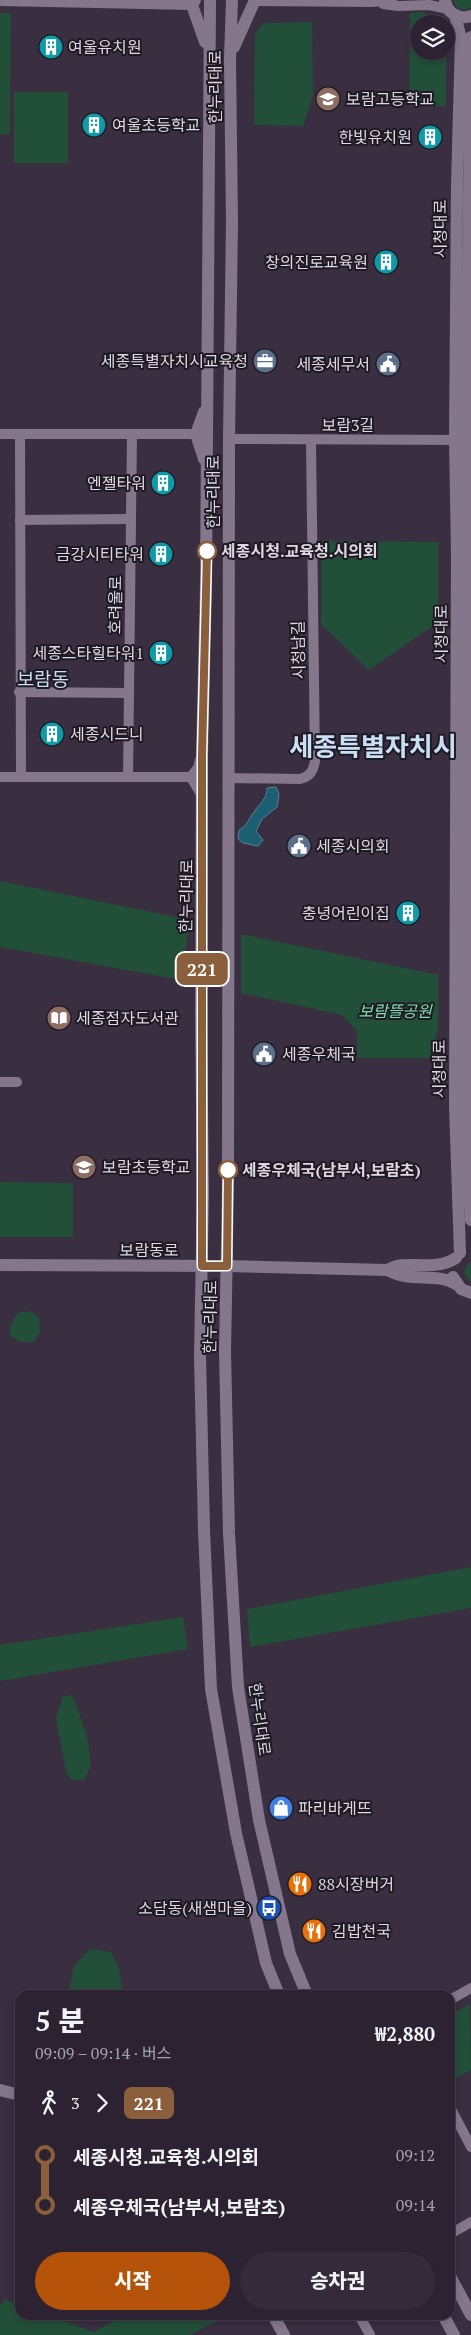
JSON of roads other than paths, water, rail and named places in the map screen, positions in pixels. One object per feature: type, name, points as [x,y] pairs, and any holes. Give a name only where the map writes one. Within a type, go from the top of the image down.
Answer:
[{"type":"street","name":"한누리대로","points":[[210,0],[207,470],[202,755],[202,1266],[200,1356],[211,1689],[236,1834],[266,1963],[277,1990]]},
{"type":"street","name":"한누리대로","points":[[232,0],[230,58],[232,222],[229,439],[227,1266],[225,1352],[229,1524],[238,1687],[261,1830],[290,1954],[305,1990]]},
{"type":"street","points":[[230,58],[246,18],[256,1],[372,2],[392,0]]},
{"type":"street","points":[[0,1],[194,2],[209,56]]},
{"type":"street","points":[[372,2],[398,6],[429,5],[449,8],[460,17],[471,16]]},
{"type":"street","name":"시청대로","points":[[449,8],[461,39],[457,184],[468,1157],[471,1220]]},
{"type":"street","name":"시청대로","points":[[456,1284],[452,1271],[463,1253],[455,1106],[458,554],[471,37]]},
{"type":"street","points":[[207,402],[196,434],[207,470]]},
{"type":"street","points":[[0,434],[196,434]]},
{"type":"street","points":[[20,434],[19,692],[21,777]]},
{"type":"street","name":"호려울로","points":[[128,777],[132,434]]},
{"type":"street","name":"보람3길","points":[[229,439],[461,440]]},
{"type":"street","name":"시청남길","points":[[228,778],[300,780],[309,776],[313,770],[315,761],[311,440]]},
{"type":"street","points":[[20,520],[131,519]]},
{"type":"street","points":[[19,692],[129,693]]},
{"type":"street","points":[[192,777],[199,768],[202,755]]},
{"type":"street","points":[[0,777],[192,777]]},
{"type":"street","points":[[192,777],[203,797]]},
{"type":"street","points":[[0,1082],[17,1082]]},
{"type":"street","points":[[463,1253],[447,1264],[431,1267],[395,1265],[388,1270],[396,1275],[448,1279],[470,1294]]},
{"type":"street","name":"보람동로","points":[[0,1265],[227,1266],[388,1270]]},
{"type":"street","points":[[455,1997],[471,1988]]},
{"type":"street","points":[[0,2090],[15,2094]]},
{"type":"street","points":[[455,2117],[471,2147]]},
{"type":"street","points":[[455,2231],[471,2222]]},
{"type":"street","points":[[455,2285],[471,2315]]},
{"type":"street","points":[[276,2320],[284,2335]]},
{"type":"street","points":[[362,2320],[370,2335]]},
{"type":"street","points":[[445,2320],[454,2335]]},
{"type":"water","points":[[276,787],[279,794],[277,807],[262,819],[256,831],[263,840],[258,846],[243,843],[238,839],[239,830],[246,824],[263,801],[267,788]]},
{"type":"place","name":"여울유치원","points":[[51,47]]},
{"type":"place","name":"보람고등학교","points":[[328,99]]},
{"type":"place","name":"여울초등학교","points":[[94,125]]},
{"type":"place","name":"한빛유치원","points":[[430,137]]},
{"type":"place","name":"창의진로교육원","points":[[386,262]]},
{"type":"place","name":"세종특별자치시교육청","points":[[265,361]]},
{"type":"place","name":"세종세무서","points":[[388,364]]},
{"type":"place","name":"엔젤타워","points":[[163,483]]},
{"type":"place","name":"세종시청.교육청.시의회","points":[[207,551]]},
{"type":"place","name":"금강시티타워","points":[[161,554]]},
{"type":"place","name":"세종스타힐타워1","points":[[161,653]]},
{"type":"place","name":"세종시드니","points":[[52,734]]},
{"type":"place","name":"세종시의회","points":[[299,846]]},
{"type":"place","name":"충녕어린이집","points":[[408,913]]},
{"type":"place","name":"세종점자도서관","points":[[59,1018]]},
{"type":"place","name":"세종우체국","points":[[264,1054]]},
{"type":"place","name":"보람초등학교","points":[[84,1167]]},
{"type":"place","name":"세종우체국(남부서,보람초)","points":[[228,1170]]},
{"type":"place","name":"파리바게뜨","points":[[281,1808]]},
{"type":"place","name":"88시장버거","points":[[300,1884]]},
{"type":"place","name":"소담동(새샘마을)","points":[[269,1908]]},
{"type":"place","name":"김밥천국","points":[[314,1931]]},
{"type":"district","name":"보람동","points":[[43,679]]},
{"type":"district","name":"세종특별자치시","points":[[373,747]]},
{"type":"park label","name":"보람뜰공원","points":[[395,1011]]}]
